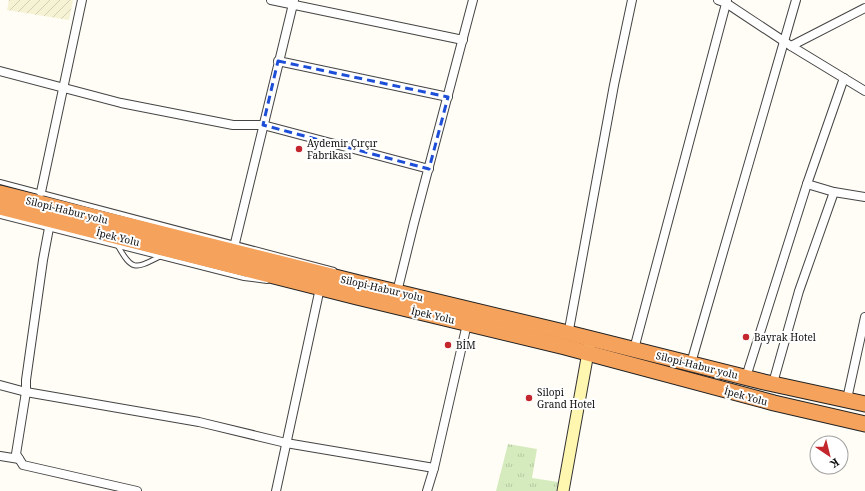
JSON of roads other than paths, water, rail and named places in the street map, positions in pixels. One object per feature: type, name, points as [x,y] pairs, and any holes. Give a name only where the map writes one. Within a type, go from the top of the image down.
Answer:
[{"type":"highway","name":"Silopi-Habur yolu","points":[[0,193],[359,283],[590,338],[769,383],[865,404]]},
{"type":"highway","name":"İpek Yolu","points":[[0,207],[116,241],[281,278],[564,348],[774,403],[865,424]]},
{"type":"street","points":[[41,192],[82,0]]},
{"type":"street","points":[[271,0],[294,2],[463,40]]},
{"type":"street","points":[[397,292],[473,0]]},
{"type":"street","points":[[564,348],[614,85],[632,0]]},
{"type":"street","points":[[691,363],[788,44],[796,0]]},
{"type":"street","points":[[634,349],[724,1],[788,44],[865,91]]},
{"type":"street","points":[[235,243],[278,61],[294,2]]},
{"type":"street","points":[[788,44],[865,8]]},
{"type":"street","points":[[278,61],[448,97]]},
{"type":"street","points":[[0,71],[121,103],[233,125],[263,125],[429,169]]},
{"type":"street","points":[[746,377],[807,184],[844,78]]},
{"type":"street","points":[[807,184],[834,192],[865,197]]},
{"type":"street","points":[[769,383],[799,291],[834,192]]},
{"type":"street","points":[[49,228],[16,454],[23,464],[137,491]]},
{"type":"street","points":[[276,491],[320,288]]},
{"type":"street","points":[[846,399],[865,317]]},
{"type":"street","points":[[427,491],[434,468],[467,324]]},
{"type":"street","points":[[563,491],[590,338]]},
{"type":"street","points":[[0,385],[26,392],[199,422],[286,443],[434,468]]},
{"type":"street","points":[[0,456],[19,459]]},
{"type":"lane","points":[[0,182],[235,243],[339,272]]},
{"type":"lane","points":[[0,216],[49,228],[116,241],[159,257],[253,280],[263,281],[281,278]]},
{"type":"lane","points":[[116,241],[125,258],[135,266],[140,266],[159,257]]},
{"type":"lane","points":[[344,274],[359,283]]},
{"type":"place","name":"Aydemir Çırçır Fabrikası","points":[[299,149]]},
{"type":"place","name":"Bayrak Hotel","points":[[746,337]]},
{"type":"place","name":"BİM","points":[[448,345]]},
{"type":"place","name":"Silopi Grand Hotel","points":[[529,398]]}]
